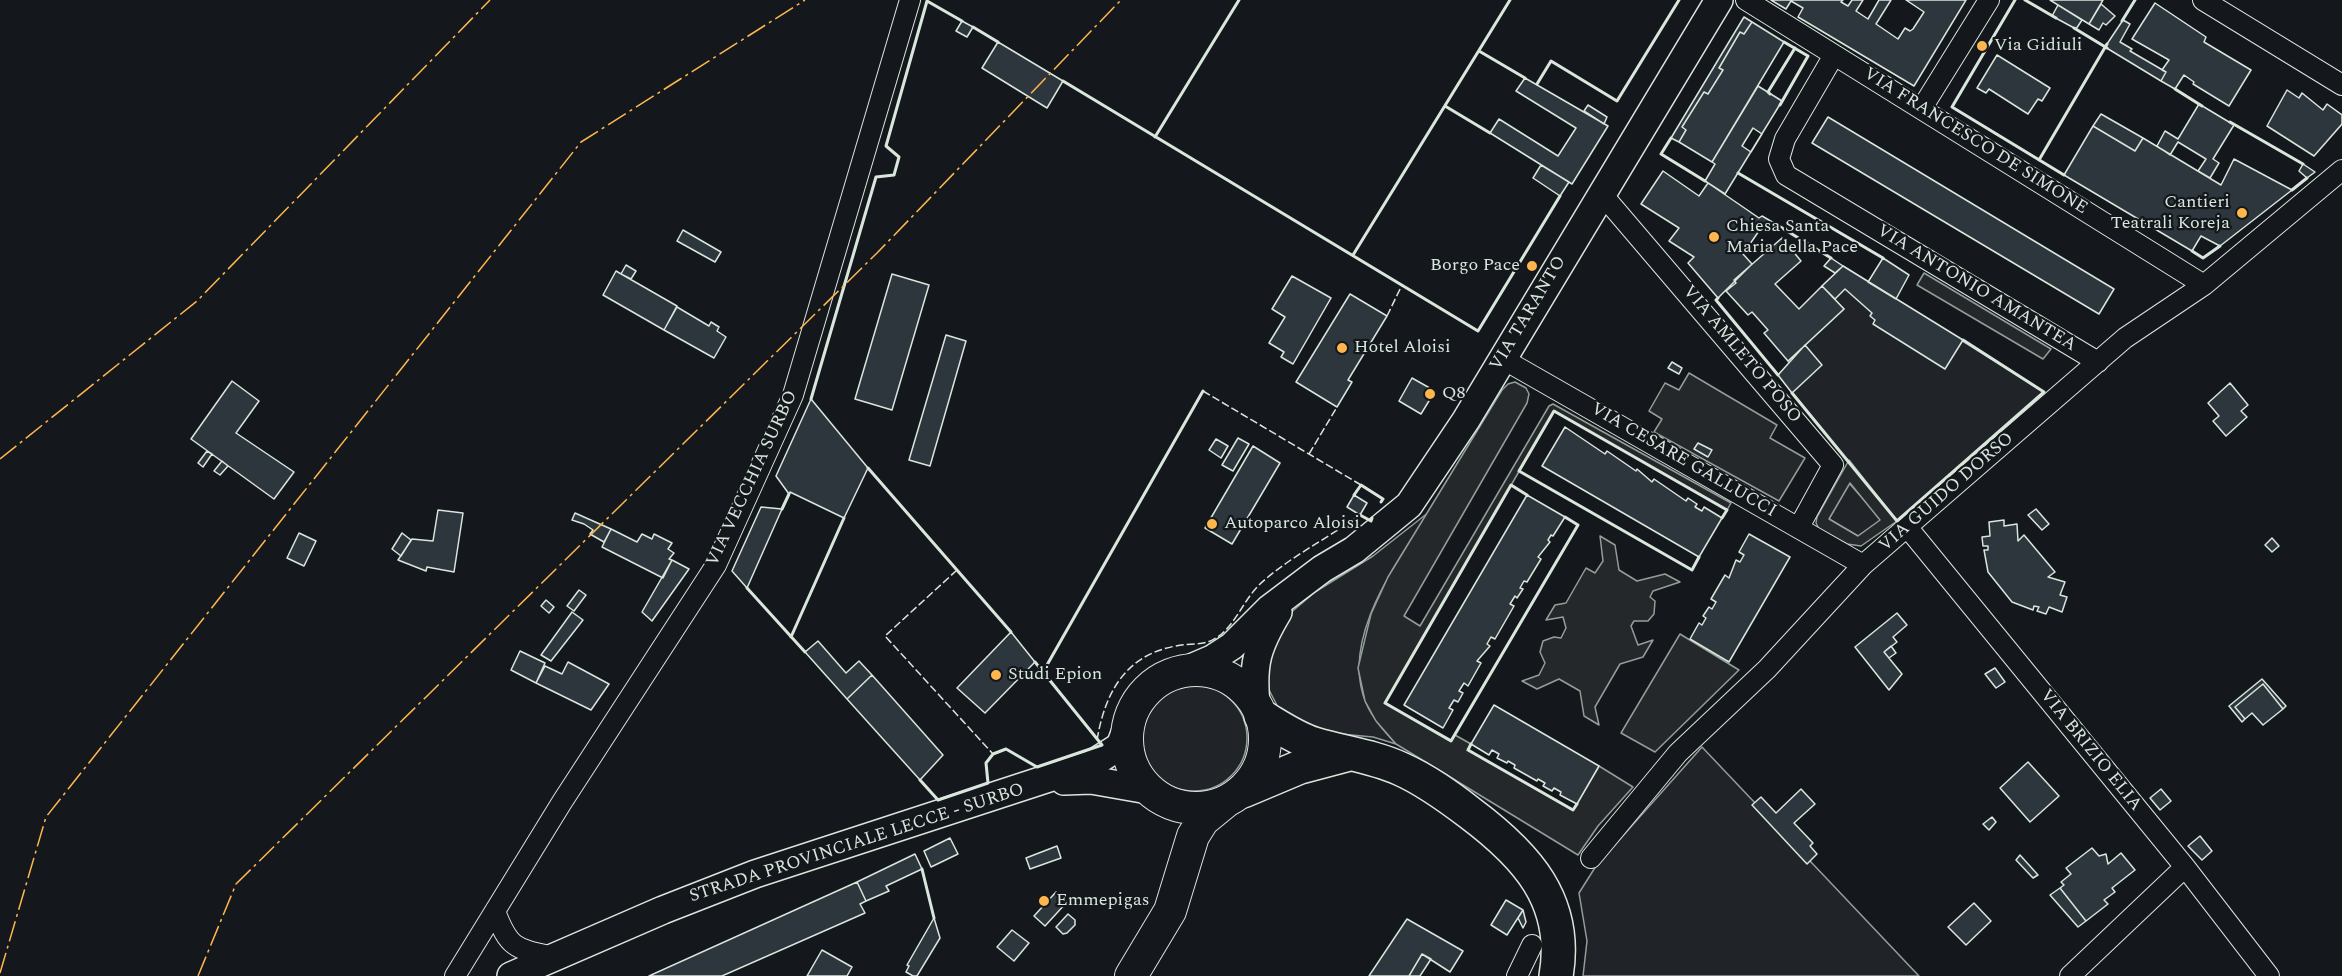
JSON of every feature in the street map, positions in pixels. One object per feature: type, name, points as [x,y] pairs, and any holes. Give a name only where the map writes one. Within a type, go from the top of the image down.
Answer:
[{"type":"highway","points":[[1259,710],[1311,743],[1376,759],[1403,769],[1443,792],[1497,832],[1525,859],[1544,888],[1557,925],[1556,976]]},
{"type":"highway","points":[[1234,797],[1300,767],[1351,754]]},
{"type":"main road","name":"VIA TARANTO","points":[[1136,967],[1162,910],[1173,856],[1167,816],[1153,794],[1138,779],[1128,754],[1128,725],[1134,707],[1144,692],[1166,676],[1212,659],[1232,646],[1269,609],[1354,550],[1409,505],[1443,457],[1719,0]]},
{"type":"main road","name":"VIA TARANTO","points":[[1136,967],[1170,911],[1193,836],[1203,820],[1234,797],[1257,772],[1264,754],[1265,741],[1253,674],[1258,651],[1278,612],[1295,589]]},
{"type":"main road","name":"VIA TARANTO","points":[[1184,671],[1204,670],[1231,679],[1259,710]]},
{"type":"main road","name":"STRADA PROVINCIALE LECCE - SURBO","points":[[511,976],[755,874],[1038,784],[1107,756],[1120,746],[1128,725]]},
{"type":"main road","name":"STRADA PROVINCIALE LECCE - SURBO","points":[[1038,784],[1091,780],[1153,794]]},
{"type":"main road","points":[[1153,794],[1178,807],[1199,809],[1234,797]]},
{"type":"street","name":"VIA VECCHIA SURBO","points":[[455,976],[562,802],[716,565],[793,395],[910,0]]},
{"type":"street","name":"VIA FRANCESCO DE SIMONE","points":[[1746,0],[2204,285]]},
{"type":"street","points":[[1922,108],[1989,0]]},
{"type":"street","points":[[2203,0],[2342,85]]},
{"type":"street","name":"VIA ANTONIO AMANTEA","points":[[1834,55],[1785,139],[1779,159],[1786,175],[2098,362]]},
{"type":"street","name":"VIA GUIDO DORSO","points":[[1591,858],[1678,753],[1767,669],[1863,565],[2126,338],[2204,285],[2342,170]]},
{"type":"street","name":"VIA AMLETO POSO","points":[[1601,193],[1833,465],[1799,527]]},
{"type":"street","name":"VIA CESARE GALLUCCI","points":[[1503,359],[1863,565]]},
{"type":"street","name":"VIA BRIZIO ELIA","points":[[1908,528],[2185,867],[2268,976]]},
{"type":"street","points":[[2070,976],[2185,867]]},
{"type":"street","points":[[495,911],[503,933],[519,950],[554,957]]},
{"type":"street","points":[[1517,976],[1532,945]]},
{"type":"shaded area","points":[[1843,266],[2044,392],[1897,521],[1778,375],[1790,364],[1788,361],[1844,309],[1822,286]]},
{"type":"shaded area","points":[[1924,273],[2051,349],[2043,359],[1917,285]]},
{"type":"shaded area","points":[[1689,373],[1777,425],[1770,438],[1805,458],[1779,501],[1654,432],[1662,419],[1649,411],[1665,383],[1679,390]]},
{"type":"shaded area","points":[[1515,382],[1526,388],[1529,394],[1527,403],[1404,616],[1420,626],[1549,406],[1553,404],[1731,503],[1727,510],[1554,411],[1385,703],[1451,740],[1455,735],[1471,744],[1468,750],[1573,810],[1599,766],[1633,787],[1598,826],[1578,855],[1396,744],[1376,721],[1365,701],[1358,668],[1371,614],[1388,577],[1502,390],[1508,384]]},
{"type":"shaded area","points":[[1849,460],[1897,521],[1861,546],[1847,544],[1819,529],[1816,523],[1817,517]],"holes":[[[1850,483],[1880,520],[1858,536],[1829,519]]]},
{"type":"shaded area","points":[[1849,483],[1880,518],[1880,521],[1858,536],[1829,519]]},
{"type":"shaded area","points":[[1429,512],[1375,603],[1360,653],[1360,679],[1366,703],[1375,720],[1396,744],[1373,737],[1330,733],[1282,715],[1267,686],[1264,653],[1281,621],[1315,592],[1373,556]]},
{"type":"shaded area","points":[[1600,536],[1615,545],[1619,570],[1637,581],[1665,574],[1680,582],[1653,591],[1650,597],[1655,601],[1654,614],[1648,621],[1634,621],[1631,626],[1638,645],[1653,640],[1643,657],[1620,664],[1595,707],[1599,725],[1584,716],[1580,691],[1559,679],[1537,689],[1522,681],[1539,675],[1545,663],[1540,652],[1543,641],[1554,637],[1561,638],[1566,628],[1563,617],[1546,620],[1555,605],[1566,603],[1586,568],[1595,573],[1603,561]]},
{"type":"shaded area","points":[[1680,634],[1739,670],[1655,752],[1621,733]]},
{"type":"shaded area","points":[[1194,685],[1214,689],[1232,700],[1243,718],[1247,738],[1243,758],[1232,776],[1214,787],[1194,791],[1174,787],[1156,776],[1145,758],[1141,738],[1145,718],[1156,700],[1174,689]]},
{"type":"shaded area","points":[[1702,747],[1919,976],[1583,976],[1587,941],[1579,893],[1596,866]]},
{"type":"building","points":[[1771,0],[1843,0],[1841,2],[1848,6],[1852,0],[1863,0],[1856,11],[1868,19],[1879,0],[1891,0],[1876,24],[1898,39],[1905,28],[1910,31],[1913,29],[1924,12],[1906,0],[1966,0],[1914,86],[1798,17],[1803,8],[1791,1],[1786,9]]},
{"type":"building","points":[[2050,0],[2103,0],[2089,24]]},
{"type":"building","points":[[2155,3],[2206,37],[2204,42],[2251,70],[2229,106],[2193,84],[2194,82],[2184,75],[2175,89],[2161,81],[2166,72],[2162,70],[2169,60],[2132,39]]},
{"type":"building","points":[[2101,4],[2115,16],[2106,25],[2103,23],[2099,30],[2089,24]]},
{"type":"building","points":[[2058,5],[2082,20],[2076,29],[2052,16]]},
{"type":"building","points":[[1744,17],[1752,22],[1744,34],[1740,32],[1719,68],[1723,70],[1708,94],[1704,92],[1682,127],[1686,130],[1679,142],[1671,138]]},
{"type":"building","points":[[2123,20],[2130,24],[2120,42],[2132,49],[2130,51],[2166,72],[2161,81],[2105,47]]},
{"type":"building","points":[[962,21],[973,27],[967,37],[956,31]]},
{"type":"building","points":[[1752,22],[1784,42],[1712,162],[1679,142],[1686,130],[1682,127],[1704,92],[1708,94],[1723,70],[1719,68],[1740,32],[1744,34]]},
{"type":"building","points":[[998,42],[1063,81],[1047,108],[982,68]]},
{"type":"building","points":[[1997,55],[2050,88],[2042,101],[2038,99],[2028,114],[1989,89],[1986,93],[1977,88]]},
{"type":"building","points":[[1525,78],[1608,126],[1572,184],[1490,133],[1499,119],[1558,156],[1576,128],[1516,91]]},
{"type":"building","points":[[1758,86],[1782,101],[1725,194],[1705,181],[1715,164],[1712,162]]},
{"type":"building","points":[[2287,90],[2299,98],[2302,93],[2323,110],[2327,104],[2342,115],[2342,124],[2314,156],[2267,126]]},
{"type":"building","points":[[2199,104],[2234,125],[2213,159],[2219,163],[2210,178],[2198,171],[2206,159],[2178,142],[2170,155],[2157,146],[2165,131],[2178,139]]},
{"type":"building","points":[[1588,105],[1607,117],[1604,124],[1584,111]]},
{"type":"building","points":[[2101,114],[2143,138],[2135,151],[2093,126]]},
{"type":"building","points":[[1828,117],[2114,289],[2099,314],[1812,143]]},
{"type":"building","points":[[2093,126],[2135,151],[2143,138],[2221,185],[2234,159],[2292,190],[2220,246],[2201,236],[2192,251],[2064,175]]},
{"type":"building","points":[[1753,128],[1762,134],[1751,152],[1742,146]]},
{"type":"building","points":[[2303,164],[2315,172],[2307,178],[2299,171]]},
{"type":"building","points":[[1541,165],[1569,182],[1560,196],[1533,178]]},
{"type":"building","name":"Chiesa Santa Maria della Pace","points":[[1663,171],[1699,196],[1708,183],[1759,218],[1762,216],[1774,223],[1768,232],[1761,228],[1743,254],[1752,264],[1718,298],[1688,263],[1694,257],[1669,241],[1679,228],[1641,204]]},
{"type":"building","points":[[683,230],[721,252],[715,262],[677,241]]},
{"type":"building","points":[[1782,238],[1801,261],[1775,284],[1799,309],[1822,286],[1844,309],[1788,361],[1764,333],[1768,330],[1752,312],[1748,315],[1726,291],[1736,283],[1734,280]]},
{"type":"building","points":[[1831,258],[1843,266],[1835,273],[1824,266]]},
{"type":"building","points":[[1883,258],[1909,275],[1896,299],[1868,282]]},
{"type":"building","points":[[626,265],[636,271],[631,279],[621,274]]},
{"type":"building","points":[[1843,266],[1963,340],[1945,369],[1873,324],[1875,320],[1870,316],[1872,313],[1845,289],[1835,299],[1822,286]]},
{"type":"building","points":[[616,271],[677,306],[664,330],[603,295]]},
{"type":"building","points":[[892,274],[929,285],[892,410],[855,399]]},
{"type":"building","points":[[1292,276],[1331,298],[1293,364],[1281,357],[1284,352],[1269,343],[1285,317],[1272,309]]},
{"type":"building","name":"Hotel Aloisi","points":[[1350,294],[1387,316],[1348,380],[1352,382],[1337,407],[1296,382]]},
{"type":"building","points":[[677,307],[709,326],[711,322],[719,327],[717,331],[726,337],[714,358],[664,330]]},
{"type":"building","points":[[946,335],[966,341],[930,466],[909,460]]},
{"type":"building","points":[[1805,345],[1822,365],[1792,393],[1778,375]]},
{"type":"building","points":[[1672,362],[1682,368],[1679,374],[1668,368]]},
{"type":"building","points":[[1412,378],[1435,391],[1421,414],[1399,401]]},
{"type":"building","points":[[232,381],[259,401],[236,433],[294,472],[274,499],[191,439]]},
{"type":"building","points":[[2230,383],[2248,405],[2241,411],[2247,417],[2226,436],[2213,421],[2219,416],[2208,403]]},
{"type":"building","points":[[811,399],[868,468],[844,518],[790,492],[789,494],[776,476]]},
{"type":"building","points":[[1565,427],[1605,454],[1607,451],[1636,471],[1637,469],[1652,482],[1654,479],[1686,501],[1688,498],[1697,504],[1695,507],[1702,511],[1704,507],[1722,518],[1699,557],[1542,466]]},
{"type":"building","points":[[1238,438],[1249,444],[1233,471],[1222,465]]},
{"type":"building","points":[[1216,439],[1228,446],[1221,458],[1209,450]]},
{"type":"building","points":[[1698,443],[1712,450],[1708,457],[1694,449]]},
{"type":"building","points":[[1253,446],[1280,463],[1232,544],[1205,528]]},
{"type":"building","points":[[207,451],[212,454],[203,467],[198,463]]},
{"type":"building","points":[[222,461],[228,466],[220,475],[214,471]]},
{"type":"building","points":[[1354,495],[1367,503],[1360,515],[1347,507]]},
{"type":"building","points":[[1527,495],[1565,517],[1538,557],[1541,559],[1527,582],[1524,581],[1520,588],[1523,589],[1510,604],[1514,606],[1495,639],[1491,637],[1487,644],[1490,646],[1477,661],[1481,663],[1468,686],[1464,683],[1459,691],[1463,693],[1458,702],[1454,700],[1449,708],[1453,710],[1443,728],[1404,705]]},
{"type":"building","points":[[761,507],[782,509],[747,588],[732,571]]},
{"type":"building","points":[[2036,509],[2049,524],[2042,530],[2028,515]]},
{"type":"building","points":[[438,510],[463,513],[454,572],[427,567],[426,571],[398,560],[412,539],[433,541]]},
{"type":"building","points":[[575,513],[611,529],[604,542],[590,534],[593,530],[572,520]]},
{"type":"building","points":[[2004,520],[2004,526],[2017,524],[2018,541],[2024,535],[2055,572],[2048,577],[2065,582],[2060,595],[2067,597],[2062,612],[2049,607],[2046,614],[2037,611],[2039,607],[2034,606],[2033,610],[2012,602],[1988,572],[1984,550],[1988,550],[1988,546],[1983,546],[1982,537],[1990,536],[1989,522]]},
{"type":"building","points":[[611,529],[637,542],[642,534],[652,539],[654,534],[672,543],[668,549],[674,553],[669,559],[672,560],[663,578],[602,547]]},
{"type":"building","points":[[299,533],[316,541],[304,566],[287,558]]},
{"type":"building","points":[[402,533],[411,540],[401,556],[392,549]]},
{"type":"building","points":[[1749,534],[1790,557],[1729,662],[1690,639],[1699,623],[1702,625],[1706,618],[1703,616],[1709,607],[1712,609],[1716,602],[1711,599],[1725,575],[1729,578],[1736,560],[1740,562],[1744,555],[1739,552]]},
{"type":"building","points":[[2272,538],[2279,546],[2272,552],[2265,545]]},
{"type":"building","points":[[672,560],[689,569],[652,621],[642,612]]},
{"type":"building","points":[[579,590],[586,595],[574,611],[567,606]]},
{"type":"building","points":[[546,600],[554,607],[549,613],[541,606]]},
{"type":"building","points":[[572,612],[583,620],[551,661],[541,655]]},
{"type":"building","points":[[1897,613],[1907,625],[1893,637],[1897,642],[1884,652],[1902,674],[1889,690],[1855,647]]},
{"type":"building","name":"Studi Epion","points":[[1011,632],[1035,662],[985,713],[957,688]]},
{"type":"building","points":[[818,641],[846,673],[859,661],[872,675],[847,699],[805,652]]},
{"type":"building","points":[[1891,646],[1896,653],[1889,658],[1884,652]]},
{"type":"building","points":[[520,651],[545,663],[536,683],[511,670]]},
{"type":"building","points":[[568,662],[609,684],[591,710],[536,683],[545,666],[562,674]]},
{"type":"building","points":[[1995,668],[2005,682],[1996,688],[1985,674]]},
{"type":"building","points":[[872,675],[943,755],[920,780],[847,699]]},
{"type":"building","points":[[2262,679],[2286,706],[2283,709],[2263,684],[2235,707],[2245,719],[2242,722],[2229,706]]},
{"type":"building","points":[[2263,684],[2283,709],[2263,725],[2252,713],[2245,719],[2235,707]]},
{"type":"building","points":[[1494,705],[1599,766],[1577,804],[1560,795],[1561,792],[1554,788],[1552,791],[1543,786],[1545,783],[1514,768],[1515,765],[1497,758],[1499,754],[1492,750],[1489,755],[1471,744]]},
{"type":"building","points":[[2028,762],[2059,796],[2030,822],[2000,788]]},
{"type":"building","points":[[1801,789],[1815,804],[1794,823],[1813,843],[1810,846],[1817,854],[1807,864],[1752,805],[1761,797],[1776,813]]},
{"type":"building","points":[[2161,789],[2171,801],[2160,810],[2150,798]]},
{"type":"building","points":[[1992,817],[1996,822],[1989,830],[1983,824]]},
{"type":"building","points":[[2200,836],[2212,851],[2202,860],[2188,846]]},
{"type":"building","points":[[950,838],[958,854],[931,867],[924,851]]},
{"type":"building","points":[[1057,846],[1061,858],[1030,869],[1026,858]]},
{"type":"building","points":[[2092,848],[2099,856],[2106,854],[2108,864],[2121,853],[2135,870],[2112,888],[2115,892],[2104,900],[2108,904],[2086,921],[2060,888],[2064,885],[2061,882],[2071,874],[2066,868]]},
{"type":"building","points":[[915,854],[922,869],[886,886],[889,891],[866,901],[857,882]]},
{"type":"building","points":[[2020,855],[2038,875],[2033,878],[2016,860]]},
{"type":"building","points":[[857,882],[866,901],[860,904],[865,913],[722,976],[649,976]]},
{"type":"building","points":[[2060,888],[2086,921],[2078,927],[2050,895]]},
{"type":"building","points":[[1056,892],[1067,902],[1045,926],[1034,916]]},
{"type":"building","points":[[1506,900],[1523,910],[1507,935],[1491,925]]},
{"type":"building","points":[[1974,903],[1991,921],[1966,945],[1948,927]]},
{"type":"building","points":[[1523,910],[1526,922],[1523,928],[1518,918]]},
{"type":"building","points":[[1068,914],[1075,920],[1075,925],[1063,934],[1056,927]]},
{"type":"building","points":[[934,918],[940,938],[917,976],[913,976],[906,972],[909,966],[907,965]]},
{"type":"building","points":[[1407,919],[1463,951],[1450,972],[1422,954],[1409,976],[1369,976]]},
{"type":"building","points":[[1012,930],[1029,943],[1014,961],[997,947]]},
{"type":"building","points":[[822,950],[852,967],[847,976],[807,976]]},
{"type":"building","points":[[1422,954],[1431,959],[1420,976],[1409,976]]},
{"type":"fence","points":[[1387,316],[1402,285]]},
{"type":"fence","points":[[1203,391],[1361,485]]},
{"type":"fence","points":[[1309,454],[1337,407]]},
{"type":"fence","points":[[1097,740],[1112,692],[1131,667],[1158,651],[1207,642],[1216,638],[1228,627],[1259,585],[1295,557],[1360,515]]},
{"type":"fence","points":[[957,570],[885,636],[993,754]]},
{"type":"wall","points":[[1155,137],[1239,0]]},
{"type":"wall","points":[[1353,255],[1510,0]]},
{"type":"wall","points":[[1537,84],[1551,61],[1617,101],[1679,0]]},
{"type":"wall","points":[[2015,0],[1952,107],[2064,175]]},
{"type":"wall","points":[[2025,0],[2056,18]]},
{"type":"wall","points":[[2122,21],[2135,0]]},
{"type":"wall","points":[[811,399],[876,177],[894,175],[899,157],[886,146],[927,1],[962,21]]},
{"type":"wall","points":[[973,27],[998,42]]},
{"type":"wall","points":[[2074,28],[2107,48]]},
{"type":"wall","points":[[1780,105],[1808,56],[1784,42]]},
{"type":"wall","points":[[2039,160],[2107,44]]},
{"type":"wall","points":[[1770,94],[1768,92],[1795,48]]},
{"type":"wall","points":[[1479,51],[1525,78]]},
{"type":"wall","points":[[1063,81],[1478,331],[1560,196]]},
{"type":"wall","points":[[2175,89],[2202,106]]},
{"type":"wall","points":[[1445,106],[1490,133]]},
{"type":"wall","points":[[2230,122],[2303,164]]},
{"type":"wall","points":[[1671,138],[1661,154],[1705,181]]},
{"type":"wall","points":[[1738,173],[1883,258]]},
{"type":"wall","points":[[2292,190],[2307,178]]},
{"type":"wall","points":[[1774,223],[1831,258]]},
{"type":"wall","points":[[2192,251],[2203,258],[2220,246]]},
{"type":"wall","points":[[1718,298],[1716,300],[1778,375]]},
{"type":"wall","points":[[1792,393],[1897,521],[2044,392],[1963,340]]},
{"type":"wall","points":[[1043,672],[1203,391]]},
{"type":"wall","points":[[1699,557],[1692,570],[1519,471],[1554,411],[1727,510],[1722,518]]},
{"type":"wall","points":[[868,468],[1011,632]]},
{"type":"wall","points":[[1354,495],[1361,485],[1383,499],[1381,502]]},
{"type":"wall","points":[[1527,495],[1511,485],[1385,703],[1451,741],[1578,525],[1565,517]]},
{"type":"wall","points":[[782,509],[789,494]]},
{"type":"wall","points":[[1360,515],[1371,521],[1372,518]]},
{"type":"wall","points":[[791,637],[844,518]]},
{"type":"wall","points":[[747,588],[805,652]]},
{"type":"wall","points":[[920,780],[938,800],[988,783],[986,763],[993,754],[1006,749],[1037,767],[1102,745],[1035,662]]},
{"type":"wall","points":[[1471,744],[1468,750],[1573,810],[1577,804]]},
{"type":"wall","points":[[922,869],[934,918]]},
{"type":"power","points":[[0,459],[197,301],[490,0]]},
{"type":"power","points":[[0,973],[46,817],[581,142],[805,0]]},
{"type":"power","points":[[198,976],[236,884],[877,253],[1121,0]]},
{"type":"place","name":"Via Gidiuli","points":[[1982,46]]},
{"type":"place","name":"Cantieri Teatrali Koreja","points":[[2242,213]]},
{"type":"place","name":"Chiesa Santa Maria della Pace","points":[[1714,237]]},
{"type":"place","name":"Borgo Pace","points":[[1532,266]]},
{"type":"place","name":"Hotel Aloisi","points":[[1342,348]]},
{"type":"place","name":"Q8","points":[[1430,394]]},
{"type":"place","name":"Autoparco Aloisi","points":[[1212,524]]},
{"type":"place","name":"Studi Epion","points":[[996,675]]},
{"type":"place","name":"Emmepigas","points":[[1044,901]]}]
